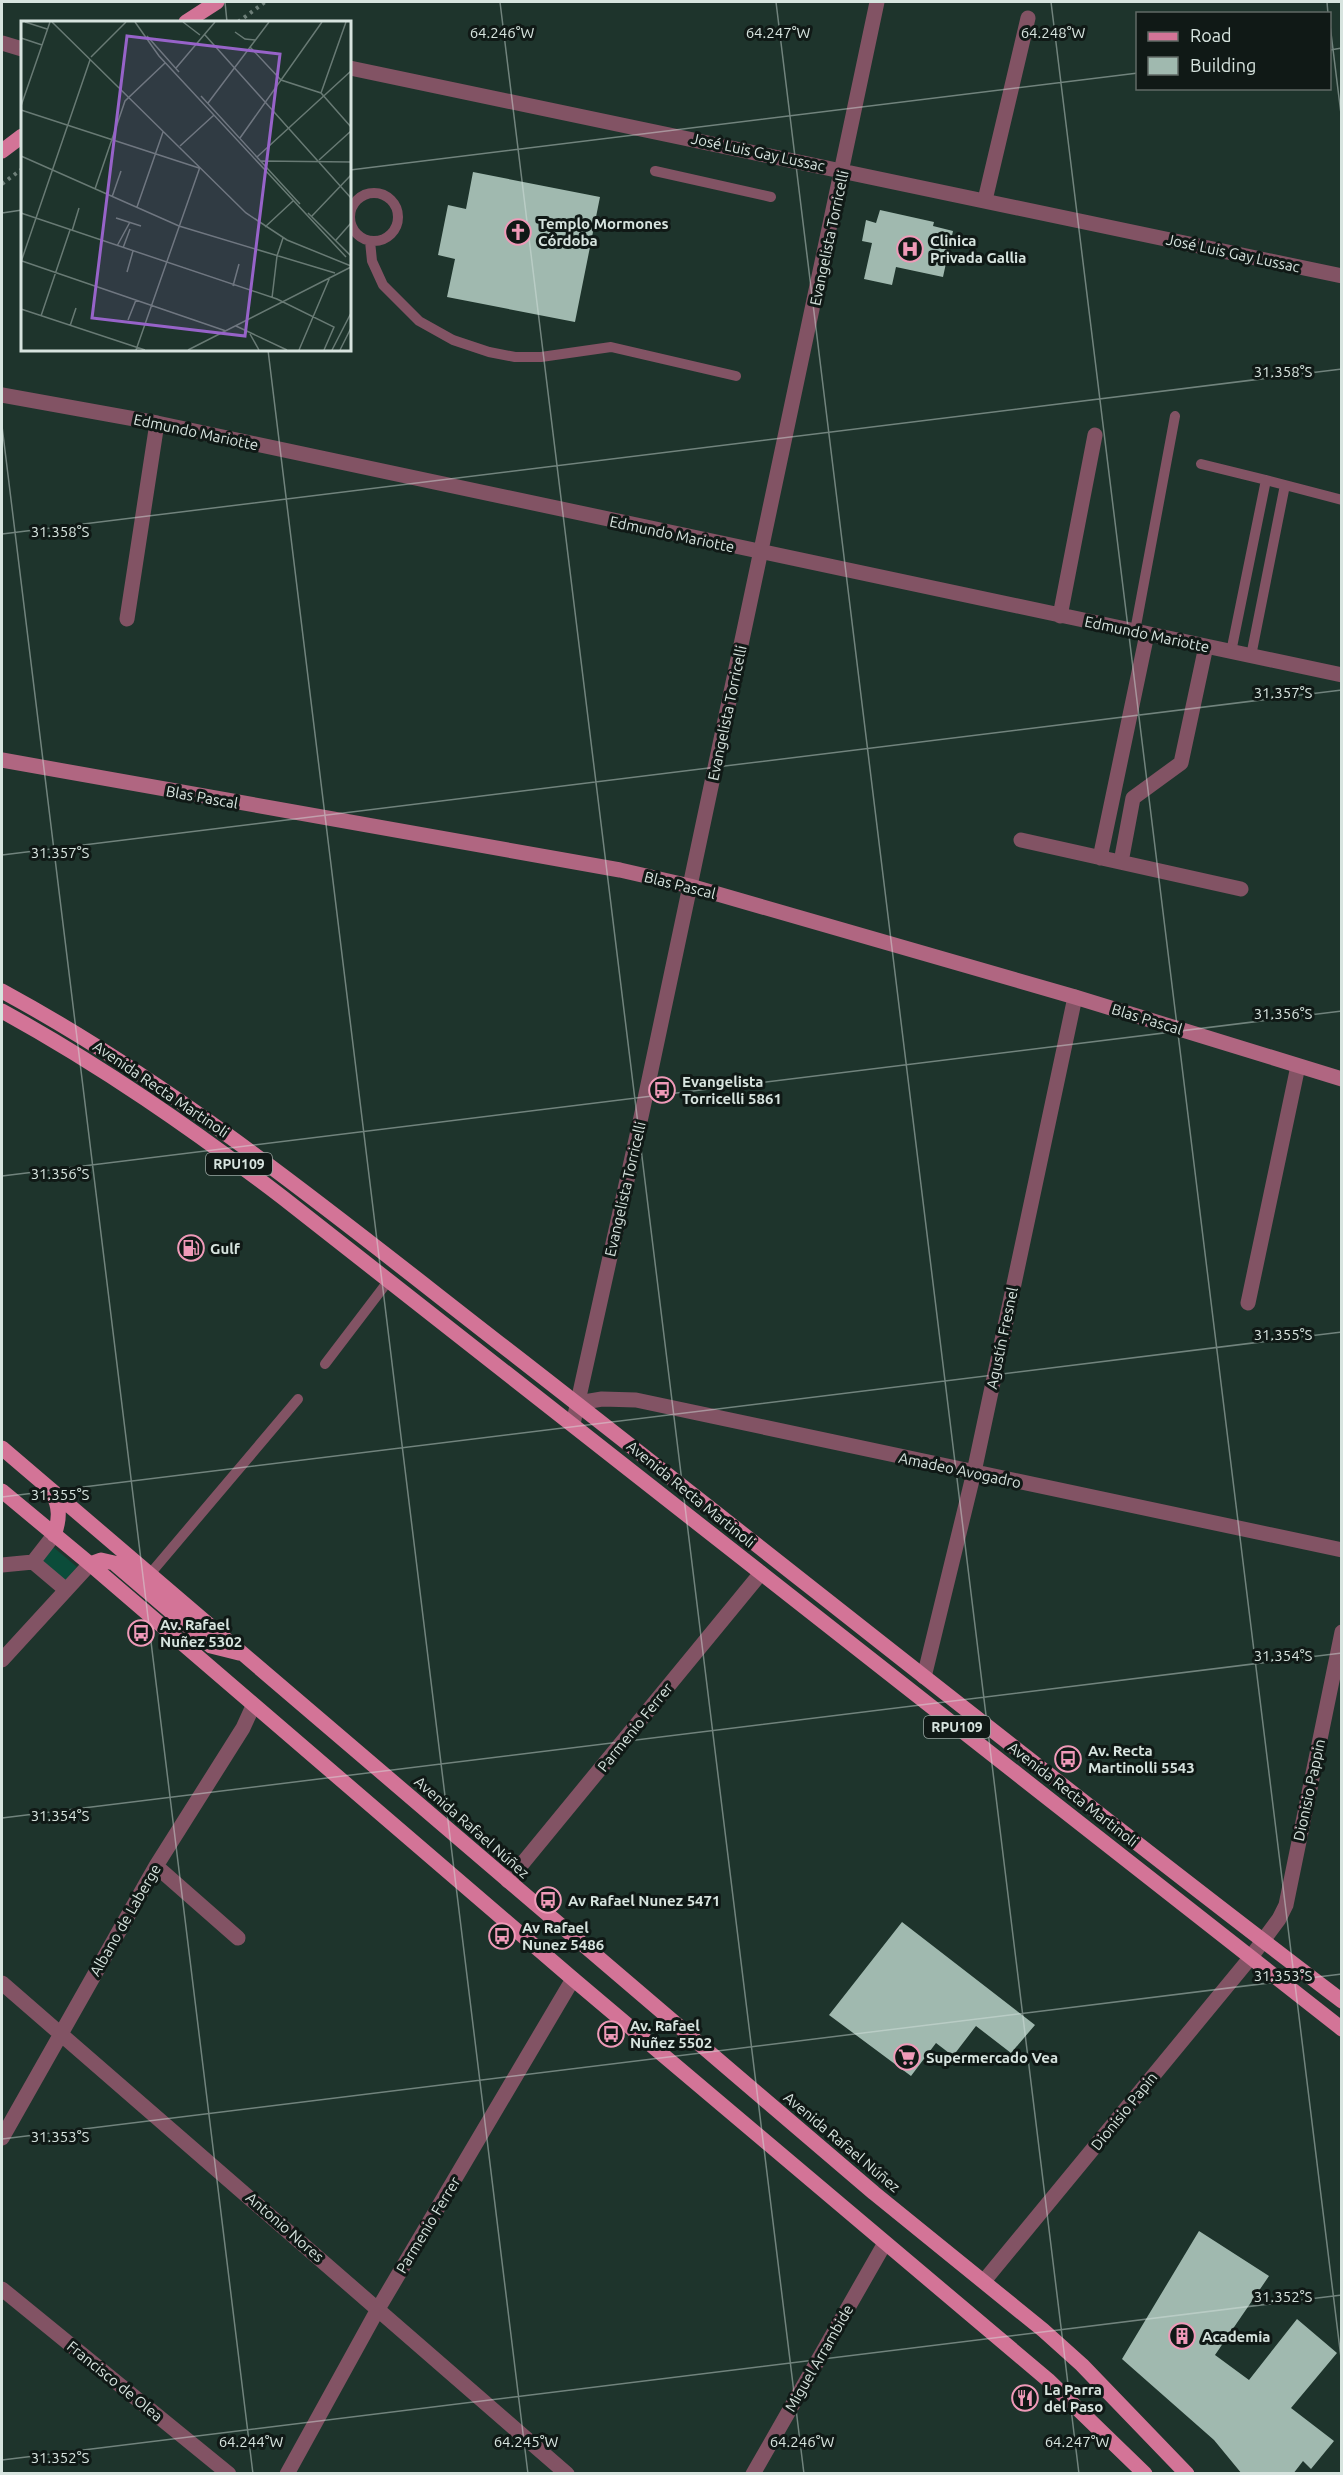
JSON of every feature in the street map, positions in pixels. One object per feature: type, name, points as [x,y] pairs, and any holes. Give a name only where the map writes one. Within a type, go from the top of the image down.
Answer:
[{"type":"main road","points":[[188,21],[217,2]]},
{"type":"main road","points":[[2,151],[20,140]]},
{"type":"main road","name":"Blas Pascal","points":[[2,760],[621,870],[690,886],[1075,997],[1341,1079]]},
{"type":"main road","name":"Avenida Recta Martinoli","points":[[2,991],[126,1064],[206,1118],[578,1403],[924,1677],[1341,2001]]},
{"type":"main road","name":"Avenida Recta Martinoli","points":[[2,1011],[119,1079],[190,1128],[573,1424],[1341,2029]]},
{"type":"main road","points":[[462,1338],[485,1345],[563,1406],[571,1408],[578,1403]]},
{"type":"main road","name":"Avenida Rafael Núñez","points":[[2,1448],[874,2193],[984,2281],[1082,2365],[1187,2474]]},
{"type":"main road","points":[[51,1490],[57,1502],[59,1517],[54,1535]]},
{"type":"main road","points":[[2,1491],[573,1979],[1048,2380],[1145,2474]]},
{"type":"main road","points":[[90,1564],[101,1560],[114,1563],[211,1646],[242,1653]]},
{"type":"street","name":"Evangelista Torricelli","points":[[573,1424],[762,553],[877,2]]},
{"type":"street","points":[[985,200],[1028,18]]},
{"type":"street","points":[[2,42],[21,49]]},
{"type":"street","name":"José Luis Gay Lussac","points":[[351,68],[1341,276]]},
{"type":"street","name":"Edmundo Mariotte","points":[[2,395],[157,423],[1341,675]]},
{"type":"street","points":[[127,619],[157,423]]},
{"type":"street","points":[[1060,616],[1095,435]]},
{"type":"street","points":[[1100,858],[1114,795],[1141,633]]},
{"type":"street","points":[[1120,862],[1133,798],[1181,763],[1206,646]]},
{"type":"street","points":[[1114,795],[1133,798]]},
{"type":"street","points":[[1021,840],[1241,889]]},
{"type":"street","name":"Agustín Fresnel","points":[[924,1677],[974,1472],[1075,997]]},
{"type":"street","points":[[1248,1303],[1298,1066]]},
{"type":"street","name":"Amadeo Avogadro","points":[[578,1403],[602,1399],[636,1400],[1341,1550]]},
{"type":"street","points":[[2,1565],[33,1562],[54,1535]]},
{"type":"street","points":[[33,1562],[65,1590]]},
{"type":"street","points":[[2,1660],[90,1564]]},
{"type":"street","name":"Parmenio Ferrer","points":[[508,1881],[761,1573]]},
{"type":"street","name":"Dionisio Pappin","points":[[1263,1942],[1286,1905],[1341,1632]]},
{"type":"street","name":"Albano de Laberge","points":[[2,2138],[156,1866],[243,1728],[254,1706]]},
{"type":"street","points":[[156,1866],[238,1938]]},
{"type":"street","name":"Dionisio Papin","points":[[984,2281],[1263,1942]]},
{"type":"street","name":"Parmenio Ferrer","points":[[287,2474],[378,2308],[573,1979]]},
{"type":"street","name":"Antonio Nores","points":[[2,1983],[567,2474]]},
{"type":"street","name":"Miguel Arrambide","points":[[753,2474],[885,2243]]},
{"type":"street","name":"Francisco de Olea","points":[[2,2289],[229,2474]]},
{"type":"lane","points":[[655,171],[771,197]]},
{"type":"lane","points":[[351,226],[360,237],[370,241],[384,240],[394,231],[398,223],[398,209],[391,198],[383,194],[369,193],[353,199]]},
{"type":"lane","points":[[370,241],[372,261],[382,285],[419,321],[453,340],[489,352],[514,357],[541,357],[611,347],[736,376]]},
{"type":"lane","points":[[1141,633],[1175,416]]},
{"type":"lane","points":[[1201,464],[1341,500]]},
{"type":"lane","points":[[1231,652],[1266,480]]},
{"type":"lane","points":[[1251,656],[1285,485]]},
{"type":"lane","points":[[325,1364],[389,1280]]},
{"type":"lane","points":[[150,1574],[298,1399]]},
{"type":"path","points":[[239,21],[265,2]]},
{"type":"path","points":[[2,184],[21,170]]},
{"type":"green space","points":[[52,1546],[77,1567],[63,1584],[38,1565]]},
{"type":"building","name":"Templo Mormones Córdoba","points":[[473,172],[600,197],[575,322],[447,297],[455,259],[438,255],[448,205],[466,209]]},
{"type":"building","name":"Clinica Privada Gallia","points":[[880,210],[934,222],[933,226],[953,231],[943,277],[896,267],[892,285],[864,279],[872,243],[862,241],[866,220],[876,223]]},
{"type":"building","points":[[902,1922],[1035,2025],[1011,2053],[976,2026],[953,2056],[936,2043],[911,2076],[829,2015]]},
{"type":"building","name":"Academia","points":[[1199,2231],[1269,2276],[1215,2355],[1249,2380],[1297,2319],[1337,2353],[1291,2408],[1334,2441],[1311,2469],[1303,2461],[1293,2474],[1242,2474],[1214,2440],[1122,2359]]},
{"type":"place","name":"Templo Mormones Córdoba","points":[[518,232]]},
{"type":"place","name":"Clinica Privada Gallia","points":[[910,249]]},
{"type":"place","name":"Evangelista Torricelli 5861","points":[[662,1090]]},
{"type":"place","name":"Gulf","points":[[191,1248]]},
{"type":"place","name":"Av. Rafael Nuñez 5302","points":[[141,1633]]},
{"type":"place","name":"Av. Recta Martinolli 5543","points":[[1068,1759]]},
{"type":"place","name":"Av Rafael Nunez 5471","points":[[548,1900]]},
{"type":"place","name":"Av Rafael Nunez 5486","points":[[502,1936]]},
{"type":"place","name":"Av. Rafael Nuñez 5502","points":[[611,2034]]},
{"type":"place","name":"Supermercado Vea","points":[[907,2057]]},
{"type":"place","name":"Academia","points":[[1182,2336]]},
{"type":"place","name":"La Parra del Paso","points":[[1025,2398]]}]
